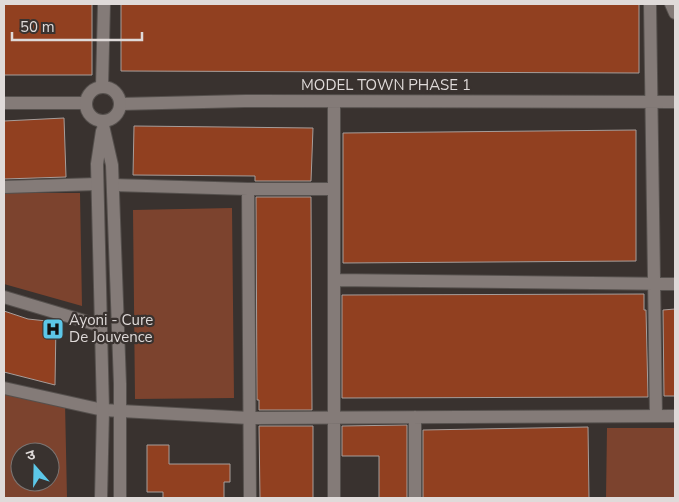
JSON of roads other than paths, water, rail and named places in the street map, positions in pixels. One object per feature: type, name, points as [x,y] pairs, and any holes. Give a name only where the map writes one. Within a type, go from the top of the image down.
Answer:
[{"type":"street","points":[[102,87],[104,4]]},
{"type":"street","points":[[650,4],[656,416]]},
{"type":"street","points":[[671,4],[675,13]]},
{"type":"street","points":[[101,498],[103,410],[97,184],[102,126],[118,112],[120,104],[118,96],[110,89],[102,87],[94,90],[88,96],[86,104],[93,118],[102,126],[112,165],[120,412],[120,498]]},
{"type":"street","points":[[334,102],[334,498]]},
{"type":"street","name":"MODEL TOWN PHASE 1","points":[[120,104],[675,102]]},
{"type":"street","points":[[4,103],[86,104]]},
{"type":"street","points":[[4,187],[97,184]]},
{"type":"street","points":[[113,185],[248,189],[334,189]]},
{"type":"street","points":[[248,189],[250,498]]},
{"type":"street","points":[[334,280],[675,284]]},
{"type":"street","points":[[4,297],[101,326]]},
{"type":"street","points":[[4,388],[103,410],[249,418],[675,416]]},
{"type":"street","points":[[415,417],[415,498]]},
{"type":"place","name":"Ayoni - Cure De Jouvence","points":[[53,329]]}]
